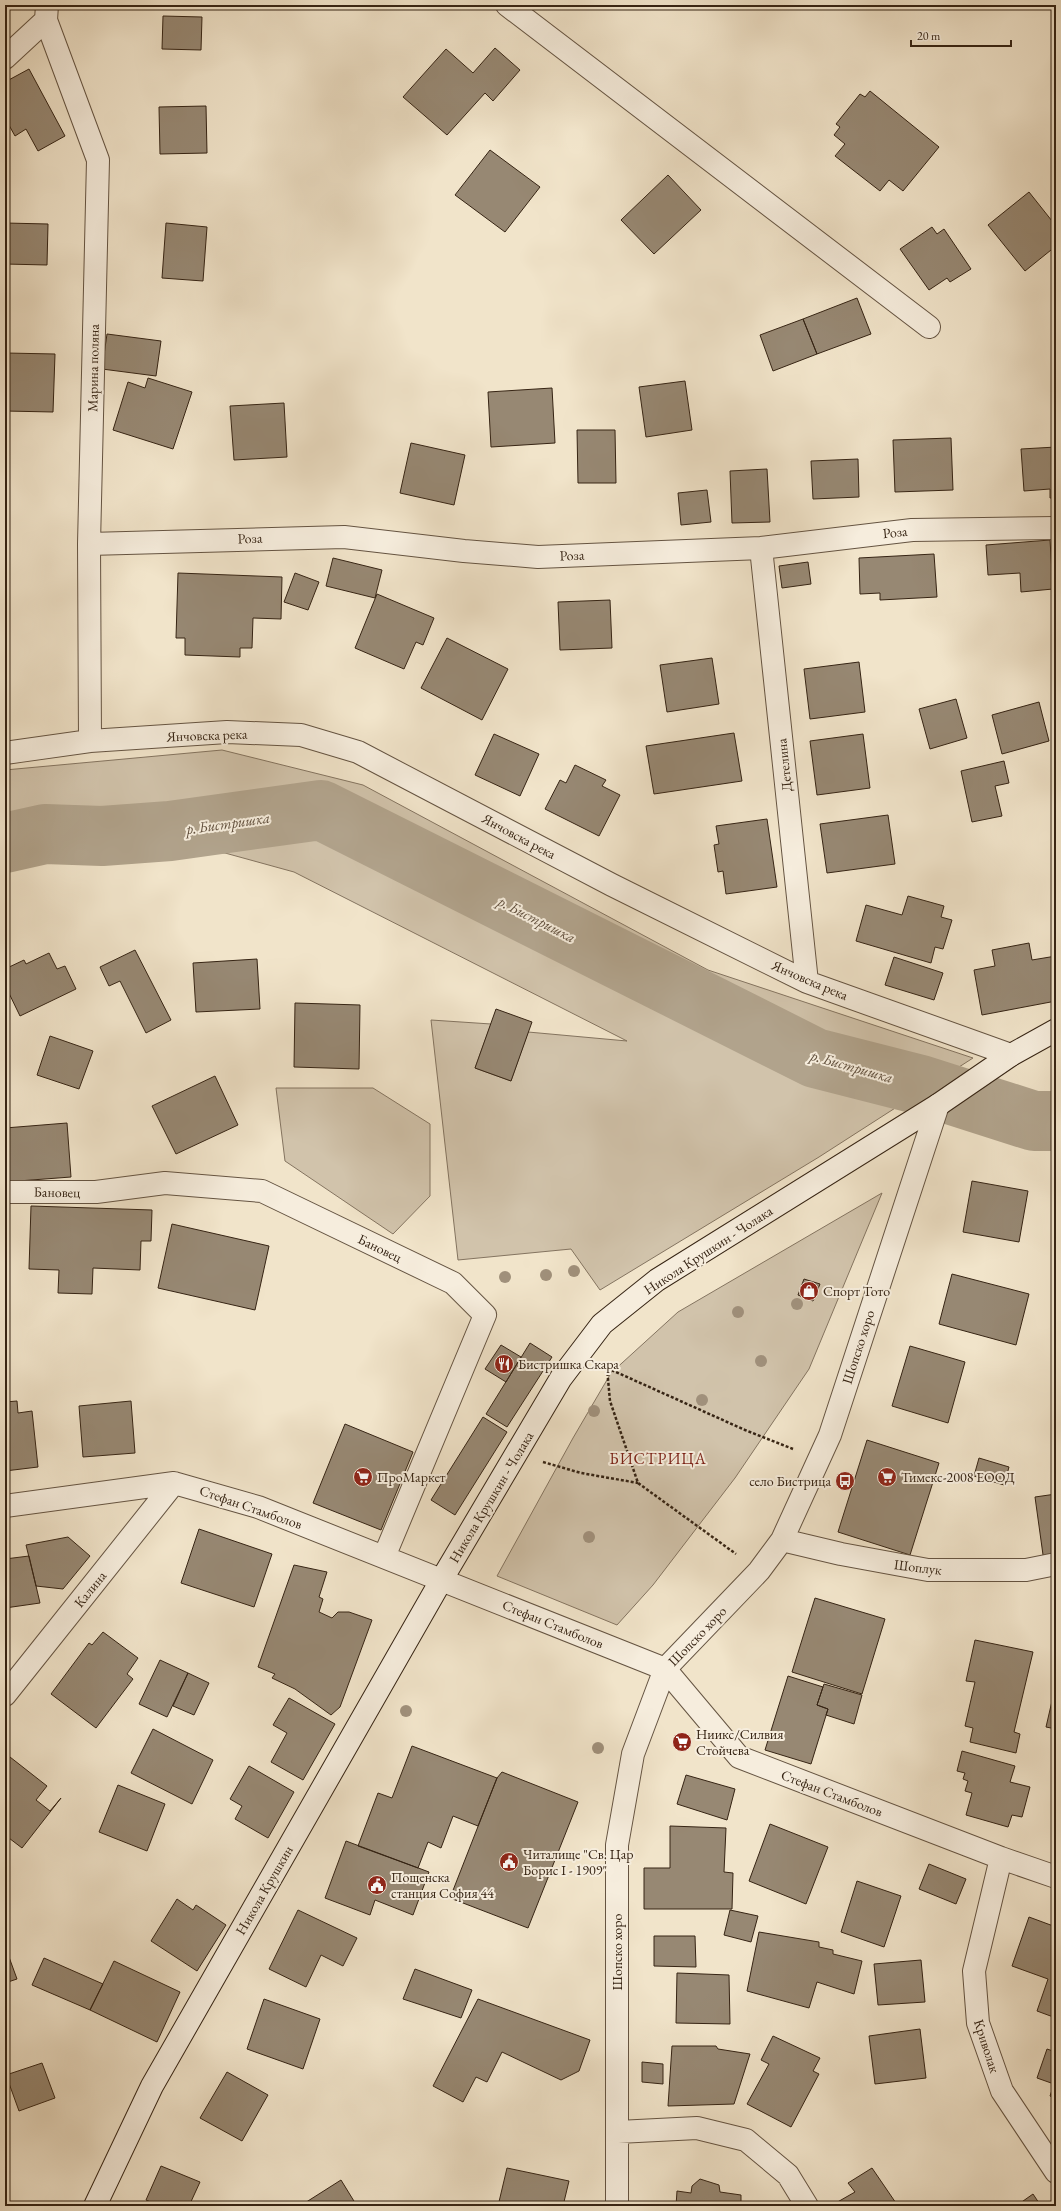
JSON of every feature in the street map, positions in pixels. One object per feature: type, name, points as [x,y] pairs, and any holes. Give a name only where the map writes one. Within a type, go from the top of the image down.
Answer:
[{"type":"street","points":[[507,5],[929,326]]},
{"type":"street","points":[[5,58],[46,13]]},
{"type":"street","name":"Марина поляна","points":[[46,13],[98,160],[89,544],[90,741]]},
{"type":"street","name":"Роза","points":[[89,544],[344,537],[464,551],[538,557],[761,548],[912,530],[1056,528]]},
{"type":"street","name":"Детелина","points":[[761,548],[807,982]]},
{"type":"street","name":"Янчовска река","points":[[5,753],[90,741],[227,732],[301,735],[358,752],[612,885],[807,982],[1003,1060]]},
{"type":"street","points":[[1003,1060],[1056,1030]]},
{"type":"street","name":"Никола Крушкин - Чолака","points":[[442,1579],[562,1378],[602,1324],[657,1280],[938,1105],[1003,1060]]},
{"type":"street","name":"Шопско хоро","points":[[617,2206],[617,1845],[634,1754],[665,1669],[759,1571],[782,1540],[830,1435],[938,1105]]},
{"type":"street","name":"Бановец","points":[[5,1192],[96,1192],[165,1183],[262,1191],[453,1283],[484,1315],[384,1557]]},
{"type":"street","name":"Стефан Стамболов","points":[[5,1506],[174,1483],[258,1507],[665,1669],[739,1757],[1001,1858],[1056,1877]]},
{"type":"street","name":"Калина","points":[[5,1695],[174,1483]]},
{"type":"street","name":"Шоплук","points":[[782,1540],[841,1554],[928,1570],[1026,1570],[1056,1564]]},
{"type":"street","name":"Никола Крушкин","points":[[95,2206],[152,2086],[442,1579]]},
{"type":"street","name":"Криволак","points":[[1001,1858],[974,1971],[978,2023],[1002,2091],[1056,2172]]},
{"type":"street","points":[[618,2132],[697,2128],[746,2140],[788,2175],[807,2206]]},
{"type":"path","points":[[638,1483],[610,1401],[607,1368],[745,1430],[818,1459]]},
{"type":"path","points":[[516,1454],[581,1473],[638,1483],[759,1571]]},
{"type":"shaded area","points":[[222,750],[363,785],[708,970],[973,1058],[819,1157],[600,1290],[571,1249],[458,1260],[431,1020],[491,1024],[475,1068],[511,1081],[528,1032],[627,1041],[294,872],[225,853],[5,846],[5,770]]},
{"type":"shaded area","points":[[276,1088],[373,1088],[430,1124],[430,1196],[393,1234],[285,1161]]},
{"type":"shaded area","points":[[882,1193],[809,1369],[735,1478],[653,1585],[617,1625],[497,1576],[573,1438],[611,1373],[678,1312]]},
{"type":"building","points":[[163,16],[202,17],[201,50],[162,49]]},
{"type":"building","points":[[495,48],[520,70],[493,101],[485,93],[447,135],[403,97],[446,49],[473,73]]},
{"type":"building","points":[[29,69],[65,136],[38,151],[26,129],[15,136],[5,118],[5,82]]},
{"type":"building","points":[[870,91],[939,147],[903,191],[889,180],[880,191],[835,156],[845,144],[834,135],[840,127],[836,124],[860,94],[865,97]]},
{"type":"building","points":[[206,106],[207,153],[160,154],[159,107]]},
{"type":"building","points":[[490,150],[540,187],[505,232],[455,195]]},
{"type":"building","points":[[668,175],[701,210],[654,254],[621,220]]},
{"type":"building","points":[[1029,192],[1056,226],[1056,246],[1025,271],[988,225]]},
{"type":"building","points":[[5,223],[48,224],[47,265],[5,264]]},
{"type":"building","points":[[166,223],[207,227],[203,281],[162,278]]},
{"type":"building","points":[[932,227],[937,234],[944,229],[971,269],[950,282],[947,278],[929,290],[900,249]]},
{"type":"building","points":[[857,298],[871,334],[817,354],[803,319]]},
{"type":"building","points":[[803,319],[817,354],[773,371],[760,335]]},
{"type":"building","points":[[107,334],[161,341],[156,376],[102,369]]},
{"type":"building","points":[[6,353],[55,354],[53,412],[5,411]]},
{"type":"building","points":[[148,378],[192,392],[173,449],[113,430],[128,382],[145,388]]},
{"type":"building","points":[[685,381],[692,430],[646,437],[639,387]]},
{"type":"building","points":[[552,388],[555,443],[491,447],[488,392]]},
{"type":"building","points":[[284,403],[287,457],[234,460],[230,406]]},
{"type":"building","points":[[577,430],[615,430],[616,483],[578,483]]},
{"type":"building","points":[[951,438],[953,490],[895,492],[893,440]]},
{"type":"building","points":[[411,443],[465,455],[454,505],[400,493]]},
{"type":"building","points":[[1056,447],[1056,498],[1050,498],[1050,489],[1024,491],[1021,449]]},
{"type":"building","points":[[858,459],[859,497],[813,499],[811,461]]},
{"type":"building","points":[[767,469],[770,522],[732,523],[730,471]]},
{"type":"building","points":[[707,490],[711,522],[681,525],[678,493]]},
{"type":"building","points":[[1050,540],[1053,589],[1021,592],[1020,573],[988,575],[986,545]]},
{"type":"building","points":[[934,554],[937,597],[880,600],[880,593],[860,594],[859,558]]},
{"type":"building","points":[[333,558],[382,570],[375,598],[326,586]]},
{"type":"building","points":[[808,562],[811,584],[782,588],[779,566]]},
{"type":"building","points":[[178,573],[282,577],[281,619],[253,618],[252,648],[240,648],[240,657],[185,655],[185,638],[176,638]]},
{"type":"building","points":[[295,573],[319,582],[308,610],[284,602]]},
{"type":"building","points":[[377,594],[434,618],[423,645],[416,642],[404,669],[355,648]]},
{"type":"building","points":[[610,600],[612,648],[560,650],[558,602]]},
{"type":"building","points":[[447,638],[508,669],[482,720],[421,688]]},
{"type":"building","points":[[712,658],[719,704],[667,712],[660,665]]},
{"type":"building","points":[[859,662],[865,712],[810,719],[804,669]]},
{"type":"building","points":[[956,699],[967,738],[930,749],[919,709]]},
{"type":"building","points":[[1039,702],[1049,741],[1002,754],[992,715]]},
{"type":"building","points":[[734,733],[742,781],[654,794],[646,746]]},
{"type":"building","points":[[494,734],[539,754],[520,796],[475,775]]},
{"type":"building","points":[[863,734],[870,788],[817,795],[810,741]]},
{"type":"building","points":[[1004,761],[1009,783],[995,786],[1002,816],[972,822],[961,771]]},
{"type":"building","points":[[575,765],[606,780],[602,786],[620,795],[599,836],[545,809],[560,780],[566,783]]},
{"type":"building","points":[[888,815],[895,864],[827,873],[820,824]]},
{"type":"building","points":[[767,819],[777,887],[726,894],[723,871],[718,872],[714,845],[719,844],[716,826]]},
{"type":"building","points":[[908,896],[944,906],[941,917],[952,920],[943,949],[935,947],[931,963],[856,941],[866,905],[902,915]]},
{"type":"building","points":[[1029,943],[1032,960],[1056,956],[1056,1001],[982,1015],[974,970],[995,966],[992,950]]},
{"type":"building","points":[[135,950],[171,1020],[146,1033],[120,981],[109,986],[100,967]]},
{"type":"building","points":[[49,953],[57,969],[65,966],[76,989],[20,1016],[5,985],[5,969],[24,960],[26,964]]},
{"type":"building","points":[[894,957],[943,973],[934,1000],[885,985]]},
{"type":"building","points":[[257,959],[260,1009],[196,1012],[193,963]]},
{"type":"building","points":[[295,1003],[360,1005],[359,1069],[294,1067]]},
{"type":"building","points":[[496,1009],[532,1022],[511,1081],[475,1068]]},
{"type":"building","points":[[50,1036],[93,1051],[79,1089],[37,1075]]},
{"type":"building","points":[[215,1076],[238,1125],[176,1154],[152,1106]]},
{"type":"building","points":[[67,1123],[71,1177],[5,1182],[5,1128]]},
{"type":"building","points":[[972,1181],[1028,1191],[1019,1242],[963,1232]]},
{"type":"building","points":[[31,1206],[152,1210],[151,1241],[141,1241],[140,1270],[93,1268],[92,1294],[58,1293],[59,1270],[29,1269]]},
{"type":"building","points":[[172,1224],[269,1246],[255,1310],[158,1288]]},
{"type":"building","points":[[952,1274],[1029,1294],[1016,1345],[939,1324]]},
{"type":"building","points":[[804,1279],[820,1284],[813,1301],[798,1295]]},
{"type":"building","points":[[530,1343],[552,1357],[507,1427],[486,1414]]},
{"type":"building","points":[[501,1345],[521,1357],[506,1382],[485,1369]]},
{"type":"building","points":[[910,1346],[965,1362],[948,1423],[892,1406]]},
{"type":"building","points":[[17,1401],[18,1413],[32,1411],[38,1467],[5,1471],[5,1402]]},
{"type":"building","points":[[131,1401],[135,1453],[83,1457],[79,1406]]},
{"type":"building","points":[[483,1417],[507,1432],[455,1515],[431,1500]]},
{"type":"building","name":"ПроМаркет","points":[[345,1424],[413,1452],[381,1530],[313,1503]]},
{"type":"building","points":[[867,1440],[939,1463],[910,1555],[838,1532]]},
{"type":"building","points":[[979,1458],[1009,1467],[1004,1485],[974,1476]]},
{"type":"building","points":[[1056,1494],[1056,1560],[1044,1562],[1035,1497]]},
{"type":"building","points":[[199,1529],[272,1554],[254,1607],[181,1583]]},
{"type":"building","points":[[68,1537],[90,1556],[63,1589],[36,1586],[26,1545]]},
{"type":"building","points":[[29,1556],[40,1603],[5,1608],[5,1559]]},
{"type":"building","points":[[294,1565],[327,1572],[319,1597],[323,1599],[319,1612],[332,1618],[338,1612],[349,1612],[372,1620],[340,1707],[331,1715],[295,1689],[272,1678],[275,1674],[258,1667]]},
{"type":"building","points":[[815,1598],[885,1619],[862,1694],[792,1672]]},
{"type":"building","points":[[103,1632],[138,1658],[127,1674],[133,1679],[96,1728],[51,1694],[89,1643],[92,1645]]},
{"type":"building","points":[[975,1640],[1033,1652],[1014,1732],[1020,1734],[1016,1753],[970,1742],[973,1728],[965,1726],[975,1682],[966,1681]]},
{"type":"building","points":[[160,1660],[188,1673],[167,1717],[139,1704]]},
{"type":"building","points":[[188,1673],[209,1683],[194,1715],[173,1706]]},
{"type":"building","points":[[788,1676],[823,1687],[817,1705],[828,1709],[811,1764],[765,1750]]},
{"type":"building","points":[[824,1684],[862,1695],[854,1724],[826,1715],[828,1709],[817,1705]]},
{"type":"building","points":[[1056,1688],[1056,1729],[1046,1727]]},
{"type":"building","points":[[289,1698],[335,1724],[303,1780],[271,1762],[287,1733],[273,1725]]},
{"type":"building","points":[[153,1729],[213,1760],[192,1804],[131,1773]]},
{"type":"building","points":[[412,1746],[497,1778],[478,1826],[453,1816],[441,1848],[428,1842],[418,1868],[358,1846],[378,1793],[392,1798]]},
{"type":"building","points":[[962,1751],[1015,1766],[1010,1782],[1030,1787],[1022,1817],[1012,1815],[1008,1827],[966,1815],[972,1793],[965,1791],[968,1781],[963,1779],[965,1773],[957,1771]]},
{"type":"building","points":[[10,1757],[47,1786],[36,1800],[50,1811],[61,1798],[22,1848],[5,1835],[5,1764]]},
{"type":"building","points":[[249,1766],[294,1792],[268,1838],[235,1819],[242,1806],[230,1799]]},
{"type":"building","name":"Читалище \"Св. Цар Борис I - 1909\"","points":[[502,1772],[578,1802],[528,1928],[450,1898],[497,1778]]},
{"type":"building","points":[[686,1775],[735,1789],[727,1820],[677,1804]]},
{"type":"building","points":[[118,1785],[165,1804],[147,1851],[99,1832]]},
{"type":"building","points":[[770,1824],[828,1847],[806,1904],[749,1881]]},
{"type":"building","points":[[670,1826],[726,1828],[724,1872],[733,1873],[732,1909],[644,1909],[644,1868],[670,1868]]},
{"type":"building","name":"Пощенска станция София 44","points":[[346,1841],[429,1872],[413,1915],[375,1900],[370,1915],[325,1898]]},
{"type":"building","points":[[929,1864],[966,1879],[956,1904],[919,1889]]},
{"type":"building","points":[[5,1870],[9,1873],[5,1878]]},
{"type":"building","points":[[857,1881],[901,1896],[884,1947],[841,1932]]},
{"type":"building","points":[[177,1899],[193,1910],[196,1905],[226,1925],[197,1971],[151,1941]]},
{"type":"building","points":[[298,1910],[357,1938],[343,1966],[321,1955],[306,1987],[269,1969]]},
{"type":"building","points":[[730,1910],[758,1916],[751,1942],[724,1935]]},
{"type":"building","points":[[1029,1917],[1056,1927],[1056,2018],[1037,2011],[1048,1979],[1012,1966]]},
{"type":"building","points":[[759,1932],[819,1942],[819,1947],[833,1950],[833,1954],[862,1961],[854,1994],[817,1982],[809,2008],[747,1991]]},
{"type":"building","points":[[654,1936],[695,1936],[696,1967],[654,1966]]},
{"type":"building","points":[[5,1946],[17,1979],[5,1983]]},
{"type":"building","points":[[44,1958],[103,1984],[90,2010],[32,1985]]},
{"type":"building","points":[[921,1960],[925,2002],[878,2005],[874,1964]]},
{"type":"building","points":[[114,1961],[180,1992],[157,2042],[90,2010]]},
{"type":"building","points":[[415,1969],[472,1990],[461,2018],[403,1999]]},
{"type":"building","points":[[677,1973],[729,1975],[730,2024],[676,2023]]},
{"type":"building","points":[[264,1999],[320,2019],[303,2069],[247,2049]]},
{"type":"building","points":[[478,1999],[590,2040],[579,2071],[561,2080],[502,2052],[487,2082],[476,2077],[463,2102],[433,2086]]},
{"type":"building","points":[[920,2029],[926,2078],[875,2084],[869,2036]]},
{"type":"building","points":[[773,2036],[820,2058],[813,2071],[819,2074],[791,2127],[747,2104],[769,2064],[761,2060]]},
{"type":"building","points":[[672,2046],[716,2046],[718,2049],[750,2054],[734,2104],[668,2106]]},
{"type":"building","points":[[1047,2049],[1056,2052],[1056,2099],[1050,2096],[1054,2084],[1037,2078]]},
{"type":"building","points":[[642,2062],[663,2064],[663,2084],[642,2082]]},
{"type":"building","points":[[42,2063],[55,2098],[19,2111],[6,2075]]},
{"type":"building","points":[[227,2072],[268,2095],[242,2141],[200,2118]]},
{"type":"building","points":[[1056,2138],[1056,2154],[1048,2149]]},
{"type":"building","points":[[161,2166],[200,2182],[189,2206],[160,2206],[146,2200]]},
{"type":"building","points":[[507,2168],[569,2181],[563,2206],[498,2206]]},
{"type":"building","points":[[872,2168],[898,2206],[835,2206],[834,2204],[855,2192],[848,2183]]},
{"type":"building","points":[[700,2179],[719,2185],[720,2192],[741,2195],[741,2206],[676,2206],[677,2191],[691,2193],[692,2186]]},
{"type":"building","points":[[341,2180],[357,2206],[300,2206]]},
{"type":"building","points":[[1033,2194],[1041,2206],[1016,2206]]},
{"type":"waterway","name":"р. Бистришка","points":[[5,843],[45,834],[102,836],[170,831],[321,810],[815,1058],[921,1085],[1034,1121],[1056,1121]]},
{"type":"waterway","points":[[5,832],[45,834]]},
{"type":"place","name":"Спорт Тото","points":[[809,1291]]},
{"type":"place","name":"Бистришка Скара","points":[[504,1364]]},
{"type":"place","name":"ПроМаркет","points":[[363,1477]]},
{"type":"place","name":"Тимекс-2008 ЕООД","points":[[887,1477]]},
{"type":"place","name":"село Бистрица","points":[[845,1481]]},
{"type":"place","name":"Ниикс/Силвия Стойчева","points":[[682,1742]]},
{"type":"place","name":"Читалище \"Св. Цар Борис I - 1909\"","points":[[509,1862]]},
{"type":"place","name":"Пощенска станция София 44","points":[[377,1885]]},
{"type":"district","name":"БИСТРИЦА","points":[[658,1458]]}]
